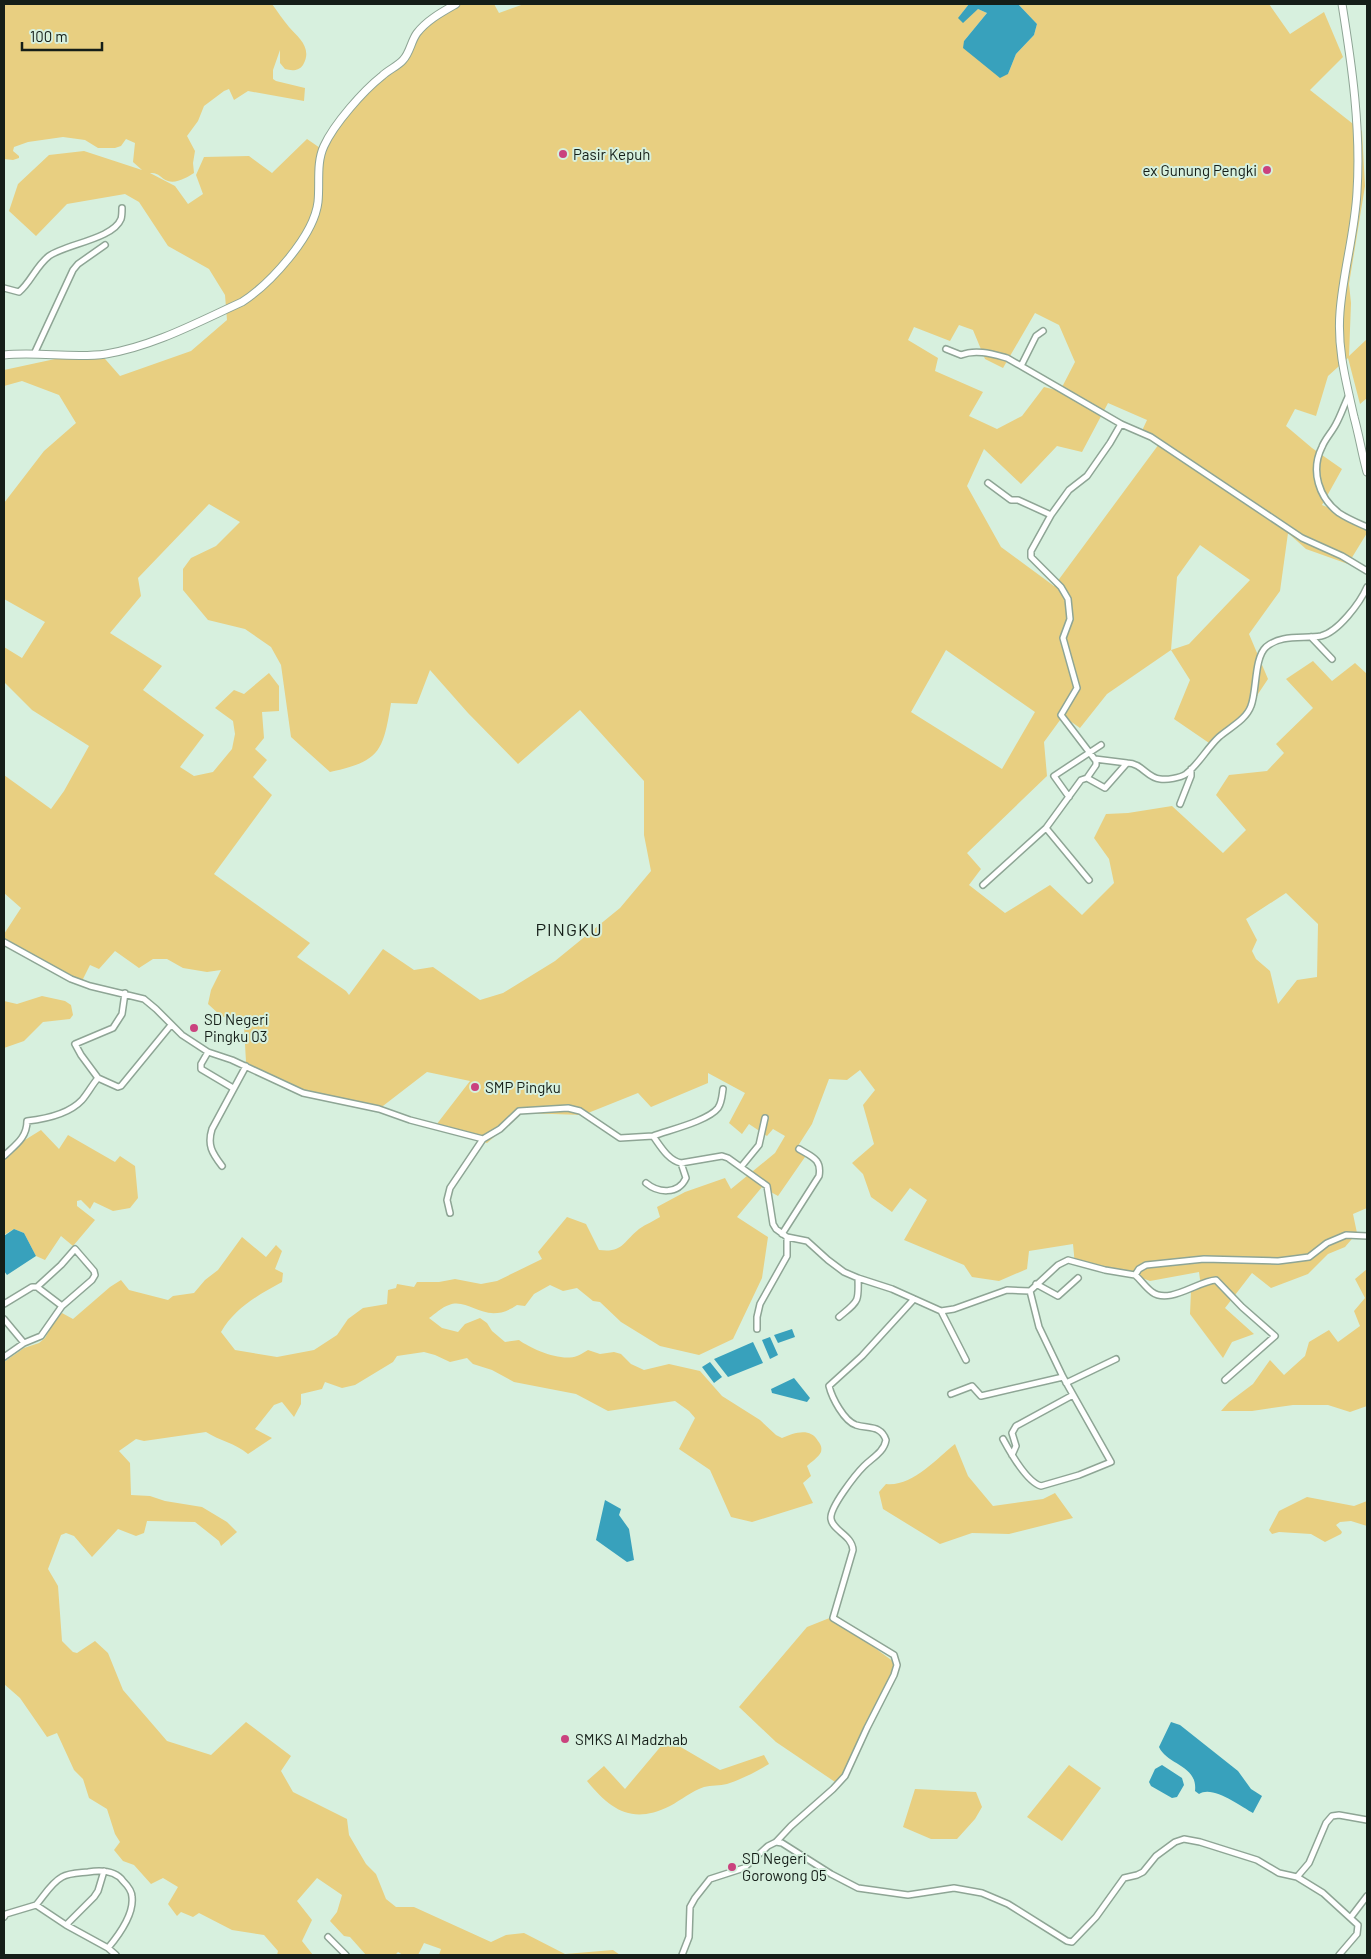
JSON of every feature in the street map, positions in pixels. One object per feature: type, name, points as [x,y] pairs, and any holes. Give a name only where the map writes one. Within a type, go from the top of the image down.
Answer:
[{"type":"street","points":[[4,355],[35,352],[69,356],[105,354],[127,349],[169,335],[252,296],[303,239],[312,225],[318,201],[320,160],[326,143],[332,134],[360,97],[382,76],[402,62],[417,33],[430,20],[456,4]]},
{"type":"street","points":[[1342,4],[1351,58],[1358,168],[1357,194],[1340,312],[1339,343],[1342,369],[1365,447],[1367,470]]},
{"type":"street","points":[[4,288],[19,292],[48,257],[72,245],[99,236],[115,226],[121,218],[122,208]]},
{"type":"street","points":[[35,352],[73,270],[78,264],[106,245]]},
{"type":"street","points":[[1022,366],[1036,336],[1043,331]]},
{"type":"street","points":[[946,349],[961,355],[968,352],[987,353],[1007,358],[1121,424],[1151,437],[1302,538],[1342,556],[1367,571]]},
{"type":"street","points":[[1349,394],[1336,424],[1322,447],[1316,466],[1322,495],[1330,505],[1341,514],[1367,527]]},
{"type":"street","points":[[983,885],[1046,828],[1081,780],[1087,778],[1096,765],[1091,752],[1061,715],[1077,688],[1063,638],[1070,619],[1068,599],[1061,587],[1031,557],[1031,550],[1068,490],[1087,476],[1121,424]]},
{"type":"street","points":[[988,483],[1011,500],[1018,500],[1051,515]]},
{"type":"street","points":[[1095,759],[1135,763],[1154,777],[1160,779],[1182,776],[1191,769],[1217,739],[1248,712],[1253,698],[1259,663],[1266,647],[1286,638],[1326,634],[1339,625],[1355,607],[1367,588]]},
{"type":"street","points":[[1311,637],[1332,659]]},
{"type":"street","points":[[1069,797],[1054,776],[1101,745]]},
{"type":"street","points":[[1087,778],[1105,788],[1127,763]]},
{"type":"street","points":[[1180,804],[1191,776],[1191,769]]},
{"type":"street","points":[[1046,828],[1089,880]]},
{"type":"street","points":[[4,942],[71,979],[90,986],[144,999],[182,1035],[208,1052],[246,1066],[302,1093],[379,1109],[410,1120],[483,1139]]},
{"type":"street","points":[[125,993],[122,1014],[113,1028],[76,1044],[81,1055],[98,1078],[118,1087],[121,1086],[171,1025]]},
{"type":"street","points":[[208,1052],[201,1064],[201,1069],[233,1088]]},
{"type":"street","points":[[222,1166],[212,1152],[209,1139],[212,1129],[246,1066]]},
{"type":"street","points":[[4,1156],[27,1132],[27,1122],[43,1119],[74,1107],[81,1101],[98,1078]]},
{"type":"street","points":[[450,1213],[448,1196],[450,1188],[483,1139],[500,1129],[519,1111],[568,1108],[580,1111],[620,1138],[653,1136],[703,1118],[716,1110],[721,1102],[723,1089]]},
{"type":"street","points":[[742,1167],[759,1145],[764,1118]]},
{"type":"street","points":[[653,1136],[670,1158],[681,1163],[722,1156],[742,1167],[767,1186],[773,1224],[782,1234],[807,1241],[844,1272],[858,1278],[892,1289],[942,1310],[954,1309],[1007,1290],[1030,1292]]},
{"type":"street","points":[[782,1234],[819,1176],[819,1163],[799,1149]]},
{"type":"street","points":[[646,1183],[659,1191],[671,1190],[680,1186],[686,1178],[681,1163]]},
{"type":"street","points":[[1135,1275],[1139,1269],[1146,1265],[1204,1258],[1278,1261],[1302,1258],[1312,1255],[1327,1243],[1346,1235],[1367,1236]]},
{"type":"street","points":[[758,1329],[757,1318],[760,1304],[787,1256],[788,1237]]},
{"type":"street","points":[[4,1304],[32,1287],[37,1287],[75,1249],[94,1271],[95,1275],[92,1280],[62,1306],[41,1336],[24,1343],[4,1357]]},
{"type":"street","points":[[1030,1292],[1036,1284],[1058,1265],[1068,1260],[1105,1270],[1135,1275],[1158,1295],[1175,1295],[1216,1280],[1242,1307],[1275,1336],[1224,1380]]},
{"type":"street","points":[[839,1317],[856,1303],[859,1296],[858,1278]]},
{"type":"street","points":[[1036,1284],[1058,1296],[1078,1278]]},
{"type":"street","points":[[37,1287],[62,1306]]},
{"type":"street","points":[[1003,1439],[1012,1456],[1033,1482],[1041,1486],[1079,1475],[1111,1462],[1065,1380],[1039,1327],[1030,1292]]},
{"type":"street","points":[[682,1955],[689,1938],[690,1907],[702,1888],[710,1879],[744,1868],[768,1846],[776,1842],[790,1826],[833,1789],[845,1776],[894,1675],[897,1664],[894,1655],[833,1618],[853,1550],[851,1542],[832,1522],[831,1515],[854,1477],[882,1450],[886,1440],[881,1430],[850,1422],[833,1397],[830,1386],[862,1356],[914,1299]]},
{"type":"street","points":[[942,1310],[966,1360]]},
{"type":"street","points":[[4,1319],[24,1343]]},
{"type":"street","points":[[951,1394],[972,1386],[980,1396],[1065,1380],[1116,1358]]},
{"type":"street","points":[[1012,1456],[1016,1446],[1012,1437],[1012,1430],[1073,1395]]},
{"type":"street","points":[[1297,1876],[1309,1863],[1326,1823],[1332,1816],[1339,1815],[1367,1820]]},
{"type":"street","points":[[776,1842],[782,1843],[831,1874],[858,1888],[908,1895],[954,1888],[982,1893],[1008,1904],[1067,1941],[1072,1942],[1096,1917],[1124,1878],[1143,1872],[1156,1856],[1175,1842],[1184,1839],[1200,1842],[1257,1860],[1278,1873],[1297,1876],[1323,1893],[1358,1925],[1358,1930],[1339,1955]]},
{"type":"street","points":[[66,1925],[94,1897],[98,1891],[104,1871]]},
{"type":"street","points":[[5,1914],[36,1905],[56,1882],[64,1876],[104,1871],[120,1876],[128,1886],[132,1896],[132,1904],[123,1927],[108,1948]]},
{"type":"street","points":[[1351,1917],[1367,1896]]},
{"type":"street","points":[[36,1905],[66,1925],[108,1948],[116,1955]]},
{"type":"street","points":[[328,1937],[346,1955]]},
{"type":"shaded area","points":[[4,4],[272,4],[303,43],[306,53],[303,65],[297,69],[290,70],[285,69],[280,63],[280,50],[273,70],[273,79],[305,88],[304,101],[248,91],[234,100],[229,89],[204,106],[198,121],[187,136],[195,151],[194,173],[182,180],[171,182],[155,173],[150,173],[175,186],[188,204],[203,194],[196,175],[204,157],[249,156],[272,173],[307,139],[323,150],[341,122],[385,74],[403,62],[426,27],[460,4],[494,4],[499,13],[524,4],[969,4],[959,17],[978,9],[987,13],[964,41],[1008,74],[1016,54],[1034,35],[1037,24],[1018,4],[1269,4],[1290,34],[1324,12],[1343,57],[1310,90],[1362,131],[1365,186],[1349,284],[1351,303],[1349,356],[1367,339],[1367,398],[1360,404],[1348,358],[1328,376],[1316,416],[1295,409],[1286,426],[1312,448],[1342,469],[1322,505],[1367,523],[1367,533],[1348,564],[1306,549],[1288,533],[1280,591],[1249,634],[1268,679],[1258,694],[1249,717],[1212,745],[1174,719],[1190,680],[1171,650],[1107,694],[1080,728],[1063,716],[1044,742],[1047,776],[967,853],[981,869],[969,885],[1005,913],[1050,885],[1082,915],[1114,883],[1109,859],[1094,838],[1106,814],[1128,813],[1172,806],[1223,853],[1246,830],[1216,795],[1229,775],[1267,771],[1284,753],[1276,744],[1313,708],[1286,679],[1313,661],[1332,681],[1355,663],[1367,674],[1367,1208],[1353,1214],[1357,1233],[1345,1247],[1328,1254],[1308,1274],[1271,1288],[1252,1273],[1225,1308],[1254,1334],[1232,1342],[1223,1358],[1190,1314],[1191,1291],[1201,1287],[1199,1272],[1150,1281],[1129,1273],[1075,1265],[1073,1244],[1029,1251],[1027,1269],[999,1281],[972,1277],[964,1265],[904,1240],[927,1200],[910,1188],[892,1212],[871,1197],[863,1174],[852,1163],[874,1144],[863,1105],[875,1090],[860,1070],[847,1080],[829,1079],[812,1124],[796,1149],[805,1157],[778,1196],[762,1187],[737,1217],[768,1237],[762,1278],[733,1339],[699,1355],[660,1346],[621,1322],[600,1302],[593,1301],[577,1288],[563,1291],[550,1285],[534,1294],[525,1306],[517,1305],[506,1311],[487,1313],[464,1305],[449,1305],[429,1318],[442,1328],[458,1332],[465,1324],[480,1318],[505,1342],[519,1340],[538,1351],[555,1356],[578,1356],[588,1350],[600,1354],[614,1352],[621,1354],[631,1364],[644,1370],[669,1364],[700,1371],[722,1396],[760,1420],[776,1435],[782,1438],[802,1432],[815,1437],[821,1445],[821,1452],[807,1466],[811,1476],[803,1483],[813,1503],[752,1522],[731,1517],[710,1470],[679,1449],[695,1418],[675,1401],[608,1411],[576,1394],[514,1382],[492,1370],[473,1364],[467,1358],[450,1362],[424,1352],[397,1356],[393,1362],[355,1385],[342,1388],[325,1382],[322,1389],[301,1394],[301,1404],[294,1417],[282,1402],[274,1405],[255,1429],[272,1438],[248,1454],[238,1447],[206,1432],[144,1441],[136,1439],[119,1451],[130,1463],[131,1495],[150,1496],[165,1501],[202,1507],[227,1522],[237,1532],[221,1546],[219,1541],[195,1522],[147,1521],[144,1533],[136,1536],[118,1529],[92,1557],[74,1536],[66,1533],[61,1535],[48,1569],[58,1586],[62,1641],[73,1652],[77,1653],[95,1641],[108,1653],[123,1690],[167,1741],[211,1755],[246,1722],[291,1756],[281,1771],[293,1792],[347,1819],[349,1835],[366,1864],[376,1874],[386,1899],[396,1907],[414,1907],[491,1942],[506,1935],[524,1933],[565,1954],[613,1950],[620,1955],[439,1955],[441,1949],[424,1943],[418,1955],[403,1955],[398,1952],[395,1955],[366,1955],[350,1937],[344,1936],[330,1921],[337,1912],[342,1895],[317,1878],[297,1901],[312,1920],[302,1941],[313,1955],[277,1955],[278,1951],[264,1935],[232,1930],[199,1913],[193,1917],[181,1912],[177,1916],[168,1904],[178,1887],[163,1878],[151,1884],[134,1865],[123,1861],[114,1850],[120,1842],[115,1834],[107,1809],[89,1798],[83,1779],[74,1770],[57,1733],[47,1737],[20,1698],[4,1684],[4,1362],[24,1348],[39,1343],[45,1338],[52,1325],[62,1313],[73,1319],[110,1287],[121,1280],[129,1290],[168,1300],[173,1296],[194,1293],[205,1280],[218,1270],[242,1237],[266,1257],[276,1245],[282,1251],[275,1269],[283,1273],[282,1282],[240,1309],[221,1332],[235,1350],[277,1357],[314,1350],[337,1335],[348,1319],[363,1308],[387,1304],[388,1290],[396,1288],[397,1284],[414,1287],[417,1282],[439,1282],[455,1279],[481,1284],[497,1281],[542,1259],[538,1252],[567,1217],[586,1224],[599,1250],[618,1248],[639,1229],[660,1217],[657,1207],[685,1192],[725,1178],[731,1189],[775,1153],[785,1136],[773,1129],[767,1136],[749,1124],[742,1134],[729,1123],[745,1093],[708,1073],[708,1083],[651,1107],[638,1093],[583,1115],[522,1113],[487,1143],[433,1129],[470,1081],[427,1072],[379,1109],[295,1090],[246,1062],[244,1026],[220,1015],[208,1004],[211,990],[221,970],[207,972],[183,968],[167,959],[153,959],[139,968],[115,951],[99,969],[90,965],[81,983],[4,942],[4,934],[21,908],[4,893],[4,775],[51,809],[64,791],[89,746],[32,710],[4,682],[4,647],[22,658],[45,622],[4,599],[4,503],[44,451],[76,423],[59,395],[22,381],[4,386],[4,370],[99,352],[120,376],[191,351],[227,320],[225,295],[209,269],[168,246],[139,202],[125,194],[67,204],[36,236],[9,211],[18,184],[49,155],[84,151],[142,170],[133,162],[135,143],[126,139],[121,146],[115,148],[98,148],[85,140],[63,137],[28,142],[14,147],[13,151],[19,158],[13,160],[4,159]],"holes":[[[1035,313],[1059,325],[1075,362],[1060,391],[1044,387],[1022,416],[997,429],[969,416],[983,392],[935,371],[938,358],[908,340],[914,327],[950,341],[959,325],[973,330],[985,359],[1003,368]],[[1108,403],[1147,420],[1140,435],[1159,444],[1054,586],[1001,547],[967,486],[984,449],[1021,484],[1057,446],[1082,452]],[[209,504],[240,522],[216,546],[191,558],[183,569],[183,590],[208,620],[245,629],[271,647],[281,665],[291,737],[330,772],[359,763],[376,752],[385,733],[391,703],[417,704],[430,670],[468,713],[518,764],[580,710],[644,781],[644,835],[651,871],[620,908],[555,961],[503,993],[480,1000],[433,967],[414,970],[383,949],[349,995],[297,957],[310,943],[214,874],[272,795],[253,777],[267,760],[255,749],[264,738],[262,712],[279,711],[279,686],[269,673],[244,694],[234,690],[215,708],[233,721],[235,734],[232,749],[213,772],[194,776],[180,767],[204,735],[143,690],[162,666],[110,633],[141,596],[138,578]],[[1200,545],[1250,580],[1189,644],[1171,650],[1177,577]],[[946,650],[1035,712],[1002,769],[911,712]],[[1286,893],[1318,924],[1317,977],[1297,980],[1278,1004],[1270,971],[1256,959],[1252,951],[1257,940],[1246,919]]]},
{"type":"shaded area","points":[[42,996],[65,1001],[71,1005],[73,1015],[70,1019],[43,1022],[24,1041],[4,1048],[4,1001],[17,1004]]},
{"type":"shaded area","points":[[41,1130],[59,1149],[68,1135],[115,1162],[120,1156],[135,1166],[138,1198],[130,1208],[113,1211],[94,1202],[90,1209],[81,1200],[77,1201],[77,1206],[95,1220],[73,1246],[61,1236],[45,1260],[36,1256],[24,1233],[14,1229],[4,1235],[4,1153]]},
{"type":"shaded area","points":[[1367,1269],[1367,1406],[1350,1412],[1328,1405],[1293,1405],[1252,1411],[1221,1411],[1229,1402],[1253,1384],[1270,1360],[1284,1375],[1305,1356],[1309,1342],[1329,1330],[1338,1342],[1360,1326],[1354,1311],[1365,1298],[1355,1279]]},
{"type":"shaded area","points":[[955,1444],[968,1476],[993,1506],[1043,1499],[1055,1493],[1073,1518],[1009,1534],[972,1533],[940,1544],[883,1509],[879,1492],[886,1484],[896,1484],[914,1477]]},
{"type":"shaded area","points":[[1307,1497],[1354,1506],[1367,1501],[1367,1526],[1351,1521],[1340,1522],[1336,1525],[1342,1532],[1341,1534],[1325,1542],[1311,1534],[1279,1532],[1272,1534],[1269,1530],[1279,1511]]},
{"type":"shaded area","points":[[837,1615],[852,1631],[898,1665],[838,1784],[776,1742],[739,1707],[807,1627]]},
{"type":"shaded area","points":[[667,1739],[720,1770],[764,1755],[769,1764],[738,1780],[724,1785],[704,1787],[657,1812],[644,1814],[633,1814],[614,1807],[587,1781],[604,1766],[625,1789]]},
{"type":"shaded area","points":[[1069,1765],[1101,1788],[1062,1841],[1027,1817]]},
{"type":"shaded area","points":[[915,1789],[976,1792],[982,1807],[975,1819],[957,1839],[931,1839],[903,1827]]},
{"type":"water","points":[[969,4],[1018,4],[1037,24],[1034,35],[1016,54],[1008,74],[1000,78],[963,48],[964,41],[987,13],[978,9],[963,23],[958,18]]},
{"type":"water","points":[[14,1229],[24,1233],[36,1256],[7,1275],[4,1271],[4,1236]]},
{"type":"water","points":[[792,1329],[795,1337],[778,1343],[774,1335]]},
{"type":"water","points":[[770,1337],[778,1355],[770,1359],[762,1340]]},
{"type":"water","points":[[753,1342],[763,1363],[728,1377],[714,1359]]},
{"type":"water","points":[[710,1362],[722,1377],[714,1383],[702,1367]]},
{"type":"water","points":[[794,1378],[810,1398],[807,1402],[772,1393],[771,1389]]},
{"type":"water","points":[[605,1500],[621,1509],[619,1515],[629,1529],[634,1560],[627,1562],[596,1540]]},
{"type":"water","points":[[1171,1722],[1180,1725],[1238,1771],[1251,1789],[1262,1796],[1253,1813],[1219,1794],[1205,1792],[1199,1794],[1195,1791],[1195,1782],[1192,1776],[1187,1770],[1168,1758],[1159,1747]]},
{"type":"water","points":[[1162,1765],[1182,1778],[1184,1785],[1177,1797],[1172,1798],[1151,1786],[1149,1782],[1155,1769]]},
{"type":"place","name":"Pasir Kepuh","points":[[563,154]]},
{"type":"place","name":"ex Gunung Pengki","points":[[1267,170]]},
{"type":"place","name":"SD Negeri Pingku 03","points":[[194,1028]]},
{"type":"place","name":"SMP Pingku","points":[[475,1087]]},
{"type":"place","name":"SMKS Al Madzhab","points":[[565,1739]]},
{"type":"place","name":"SD Negeri Gorowong 05","points":[[732,1867]]},
{"type":"district","name":"PINGKU","points":[[569,929]]}]
